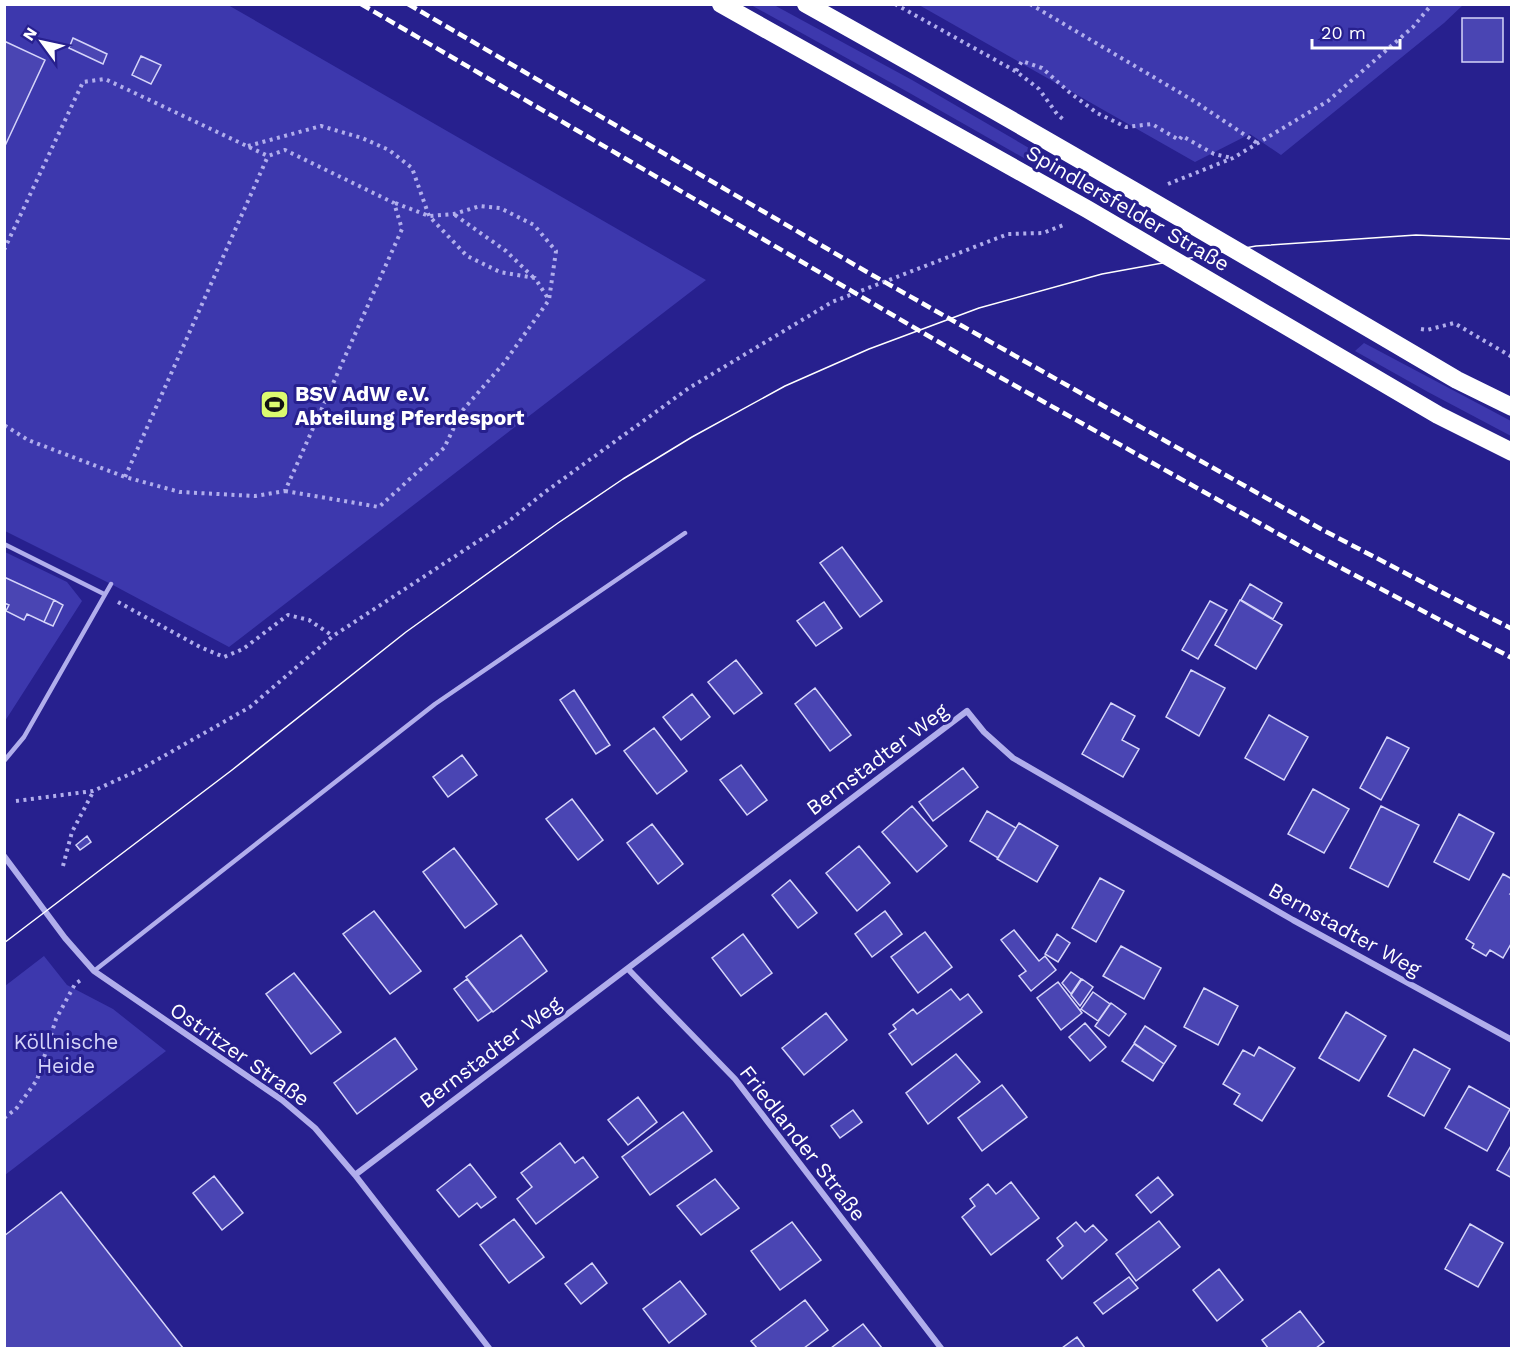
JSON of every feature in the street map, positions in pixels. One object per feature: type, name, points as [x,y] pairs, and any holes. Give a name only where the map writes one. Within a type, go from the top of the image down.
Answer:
[{"type":"highway","name":"Spindlersfelder Straße","points":[[721,4],[1081,215],[1279,322],[1438,415],[1512,452]]},
{"type":"highway","name":"Spindlersfelder Straße","points":[[806,4],[1133,190],[1456,380],[1512,407]]},
{"type":"street","name":"Bernstadter Weg","points":[[355,1175],[967,711],[984,732],[1013,758],[1293,920],[1512,1040]]},
{"type":"street","name":"Ostritzer Straße","points":[[4,856],[65,938],[94,971],[282,1100],[315,1128],[355,1175],[489,1348]]},
{"type":"street","name":"Friedlander Straße","points":[[628,969],[735,1079],[941,1348]]},
{"type":"lane","points":[[94,971],[435,704],[685,533]]},
{"type":"lane","points":[[4,544],[104,594]]},
{"type":"lane","points":[[4,761],[24,737],[111,584]]},
{"type":"path","points":[[895,4],[1016,71],[1039,89],[1057,114],[1072,127]]},
{"type":"path","points":[[1030,4],[1194,101],[1258,144]]},
{"type":"path","points":[[1159,187],[1233,158],[1328,102],[1413,27],[1432,4]]},
{"type":"path","points":[[1016,71],[1022,61],[1042,68],[1097,113],[1116,123],[1126,127],[1152,124],[1179,140],[1182,136],[1214,154],[1233,158]]},
{"type":"path","points":[[4,250],[83,82],[105,79],[268,156],[285,150],[394,203],[429,216],[454,214],[480,206],[500,208],[534,225],[556,251],[549,300],[504,363],[462,411],[444,448],[380,507],[285,490],[255,496],[180,492],[125,477],[28,440],[4,425]]},
{"type":"path","points":[[247,146],[321,126],[362,138],[389,150],[412,168],[429,216],[467,256],[500,272],[535,278]]},
{"type":"path","points":[[125,477],[268,156]]},
{"type":"path","points":[[285,490],[402,229],[394,203]]},
{"type":"path","points":[[454,214],[506,251],[535,278],[549,300]]},
{"type":"path","points":[[16,801],[93,791],[141,769],[250,707],[333,636],[509,521],[545,492],[689,388],[832,302],[1008,234],[1042,233],[1081,215]]},
{"type":"path","points":[[1416,328],[1427,330],[1454,323],[1512,357]]},
{"type":"path","points":[[104,594],[200,647],[224,657],[243,649],[288,615],[309,620],[333,636]]},
{"type":"path","points":[[63,866],[72,832],[93,791]]},
{"type":"path","points":[[4,1118],[16,1109],[37,1080],[56,1019],[75,984],[94,971]]},
{"type":"green space","name":"BSV AdW e.V. Abteilung Pferdesport","points":[[5,5],[228,5],[706,280],[229,647],[5,531]]},
{"type":"green space","points":[[751,5],[774,5],[912,80],[1103,191],[1096,199]]},
{"type":"green space","points":[[919,5],[1463,5],[1444,23],[1281,155],[1250,134],[1195,162]]},
{"type":"green space","points":[[1364,343],[1511,421],[1511,436],[1355,351]]},
{"type":"green space","points":[[5,552],[67,582],[82,601],[5,721]]},
{"type":"green space","name":"Köllnische Heide","points":[[44,956],[67,985],[113,1009],[166,1051],[5,1175],[5,986]]},
{"type":"building","points":[[1462,18],[1503,18],[1503,62],[1462,62]]},
{"type":"building","points":[[73,38],[107,54],[103,64],[69,48]]},
{"type":"building","points":[[4,41],[45,60],[4,148]]},
{"type":"building","points":[[141,56],[161,65],[151,84],[132,75]]},
{"type":"building","points":[[842,547],[882,601],[860,617],[820,563]]},
{"type":"building","points":[[4,577],[54,600],[44,622],[27,614],[24,620],[6,611],[9,605],[4,603]]},
{"type":"building","points":[[1250,584],[1282,603],[1273,619],[1241,600]]},
{"type":"building","points":[[54,600],[63,605],[53,626],[44,622]]},
{"type":"building","points":[[1240,600],[1282,625],[1256,669],[1215,645]]},
{"type":"building","points":[[1210,601],[1227,610],[1198,659],[1182,650]]},
{"type":"building","points":[[824,602],[842,628],[816,646],[797,621]]},
{"type":"building","points":[[736,660],[762,693],[734,714],[708,682]]},
{"type":"building","points":[[1191,670],[1225,688],[1199,736],[1166,717]]},
{"type":"building","points":[[815,688],[851,735],[830,751],[795,704]]},
{"type":"building","points":[[574,690],[610,745],[596,754],[560,700]]},
{"type":"building","points":[[692,694],[710,717],[681,740],[663,717]]},
{"type":"building","points":[[1111,703],[1135,716],[1122,740],[1139,749],[1123,777],[1082,754]]},
{"type":"building","points":[[1269,715],[1308,737],[1284,780],[1245,758]]},
{"type":"building","points":[[654,728],[687,771],[657,794],[624,751]]},
{"type":"building","points":[[1387,737],[1409,748],[1381,800],[1360,788]]},
{"type":"building","points":[[462,755],[477,775],[448,797],[433,777]]},
{"type":"building","points":[[741,765],[767,800],[747,815],[720,780]]},
{"type":"building","points":[[963,768],[978,787],[933,821],[919,802]]},
{"type":"building","points":[[1313,789],[1349,809],[1324,853],[1288,834]]},
{"type":"building","points":[[572,799],[603,840],[578,860],[546,819]]},
{"type":"building","points":[[912,806],[947,846],[917,872],[882,832]]},
{"type":"building","points":[[1381,806],[1419,825],[1388,887],[1350,868]]},
{"type":"building","points":[[987,811],[1016,828],[998,858],[970,841]]},
{"type":"building","points":[[1459,814],[1494,833],[1469,880],[1434,862]]},
{"type":"building","points":[[1019,823],[1058,846],[1037,882],[997,859]]},
{"type":"building","points":[[652,824],[683,864],[658,884],[627,843]]},
{"type":"building","points":[[87,836],[91,842],[80,850],[76,845]]},
{"type":"building","points":[[859,846],[890,883],[857,911],[826,873]]},
{"type":"building","points":[[454,848],[497,904],[465,928],[423,872]]},
{"type":"building","points":[[1503,874],[1512,879],[1510,894],[1512,895],[1512,942],[1503,958],[1490,950],[1486,956],[1472,948],[1474,944],[1466,939]]},
{"type":"building","points":[[1100,878],[1124,891],[1096,942],[1072,928]]},
{"type":"building","points":[[790,880],[817,913],[798,928],[772,895]]},
{"type":"building","points":[[374,911],[421,971],[390,994],[343,934]]},
{"type":"building","points":[[885,911],[902,934],[872,957],[855,934]]},
{"type":"building","points":[[1014,930],[1039,961],[1045,956],[1056,970],[1031,991],[1019,976],[1026,971],[1001,940]]},
{"type":"building","points":[[925,932],[952,967],[918,993],[891,957]]},
{"type":"building","points":[[743,934],[772,973],[741,996],[712,958]]},
{"type":"building","points":[[1057,934],[1070,943],[1058,962],[1045,954]]},
{"type":"building","points":[[521,935],[547,971],[493,1012],[466,977]]},
{"type":"building","points":[[1121,946],[1161,968],[1144,999],[1103,976]]},
{"type":"building","points":[[1071,972],[1081,979],[1071,994],[1062,983]]},
{"type":"building","points":[[294,973],[341,1032],[311,1054],[266,994]]},
{"type":"building","points":[[467,979],[492,1011],[478,1021],[454,989]]},
{"type":"building","points":[[1082,979],[1093,987],[1080,1006],[1071,995]]},
{"type":"building","points":[[1058,982],[1082,1013],[1061,1030],[1037,998]]},
{"type":"building","points":[[1204,988],[1238,1006],[1218,1045],[1184,1027]]},
{"type":"building","points":[[951,989],[960,1000],[968,994],[982,1012],[912,1065],[889,1034],[896,1029],[893,1025],[913,1009],[917,1014]]},
{"type":"building","points":[[1093,992],[1110,1004],[1098,1021],[1081,1009]]},
{"type":"building","points":[[1111,1003],[1126,1014],[1109,1036],[1095,1026]]},
{"type":"building","points":[[1346,1012],[1386,1036],[1359,1081],[1319,1058]]},
{"type":"building","points":[[826,1013],[847,1040],[804,1075],[782,1048]]},
{"type":"building","points":[[1085,1023],[1106,1047],[1090,1061],[1069,1037]]},
{"type":"building","points":[[1145,1026],[1176,1046],[1164,1064],[1134,1043]]},
{"type":"building","points":[[395,1038],[417,1069],[357,1114],[334,1083]]},
{"type":"building","points":[[1134,1044],[1164,1064],[1153,1081],[1122,1061]]},
{"type":"building","points":[[1259,1047],[1295,1068],[1262,1121],[1234,1104],[1240,1094],[1223,1084],[1243,1050],[1254,1056]]},
{"type":"building","points":[[1414,1049],[1450,1069],[1424,1116],[1388,1096]]},
{"type":"building","points":[[956,1054],[980,1082],[928,1124],[906,1093]]},
{"type":"building","points":[[1002,1085],[1027,1117],[982,1151],[958,1118]]},
{"type":"building","points":[[1469,1086],[1510,1109],[1487,1151],[1445,1128]]},
{"type":"building","points":[[638,1097],[657,1122],[628,1145],[608,1120]]},
{"type":"building","points":[[853,1110],[862,1122],[840,1138],[831,1126]]},
{"type":"building","points":[[683,1112],[712,1151],[650,1195],[622,1157]]},
{"type":"building","points":[[560,1143],[575,1163],[583,1157],[598,1177],[536,1224],[517,1199],[532,1187],[521,1173]]},
{"type":"building","points":[[1512,1144],[1512,1178],[1497,1170]]},
{"type":"building","points":[[470,1164],[496,1197],[481,1208],[477,1203],[459,1217],[437,1190]]},
{"type":"building","points":[[214,1176],[243,1213],[222,1230],[193,1193]]},
{"type":"building","points":[[1158,1177],[1173,1195],[1151,1213],[1136,1195]]},
{"type":"building","points":[[715,1179],[739,1208],[701,1235],[677,1206]]},
{"type":"building","points":[[1011,1182],[1039,1218],[991,1255],[962,1217],[975,1206],[970,1199],[988,1184],[996,1194]]},
{"type":"building","points":[[61,1192],[183,1348],[4,1348],[4,1236]]},
{"type":"building","points":[[514,1219],[544,1257],[509,1283],[480,1245]]},
{"type":"building","points":[[1159,1221],[1180,1247],[1136,1281],[1116,1254]]},
{"type":"building","points":[[792,1222],[821,1260],[780,1290],[751,1251]]},
{"type":"building","points":[[1076,1222],[1085,1232],[1093,1225],[1107,1240],[1062,1279],[1047,1260],[1063,1246],[1057,1238]]},
{"type":"building","points":[[1470,1224],[1503,1243],[1478,1287],[1445,1269]]},
{"type":"building","points":[[592,1263],[607,1283],[581,1304],[565,1284]]},
{"type":"building","points":[[1219,1269],[1243,1300],[1217,1321],[1193,1290]]},
{"type":"building","points":[[1129,1277],[1138,1288],[1103,1314],[1094,1303]]},
{"type":"building","points":[[680,1281],[706,1314],[669,1343],[643,1309]]},
{"type":"building","points":[[805,1300],[828,1330],[804,1348],[757,1348],[751,1341]]},
{"type":"building","points":[[1300,1311],[1324,1342],[1316,1348],[1268,1348],[1262,1340]]},
{"type":"building","points":[[863,1324],[882,1348],[831,1348]]},
{"type":"building","points":[[1077,1337],[1085,1348],[1062,1348]]},
{"type":"tram line","points":[[4,943],[232,770],[406,632],[558,523],[623,479],[692,437],[785,386],[869,349],[979,308],[1102,274],[1256,246],[1416,235],[1512,239]]},
{"type":"railway","points":[[361,4],[973,362],[1309,551],[1512,658]]},
{"type":"railway","points":[[408,4],[867,272],[1321,529],[1512,629]]},
{"type":"place","name":"BSV AdW e.V. Abteilung Pferdesport","points":[[274,405]]}]
